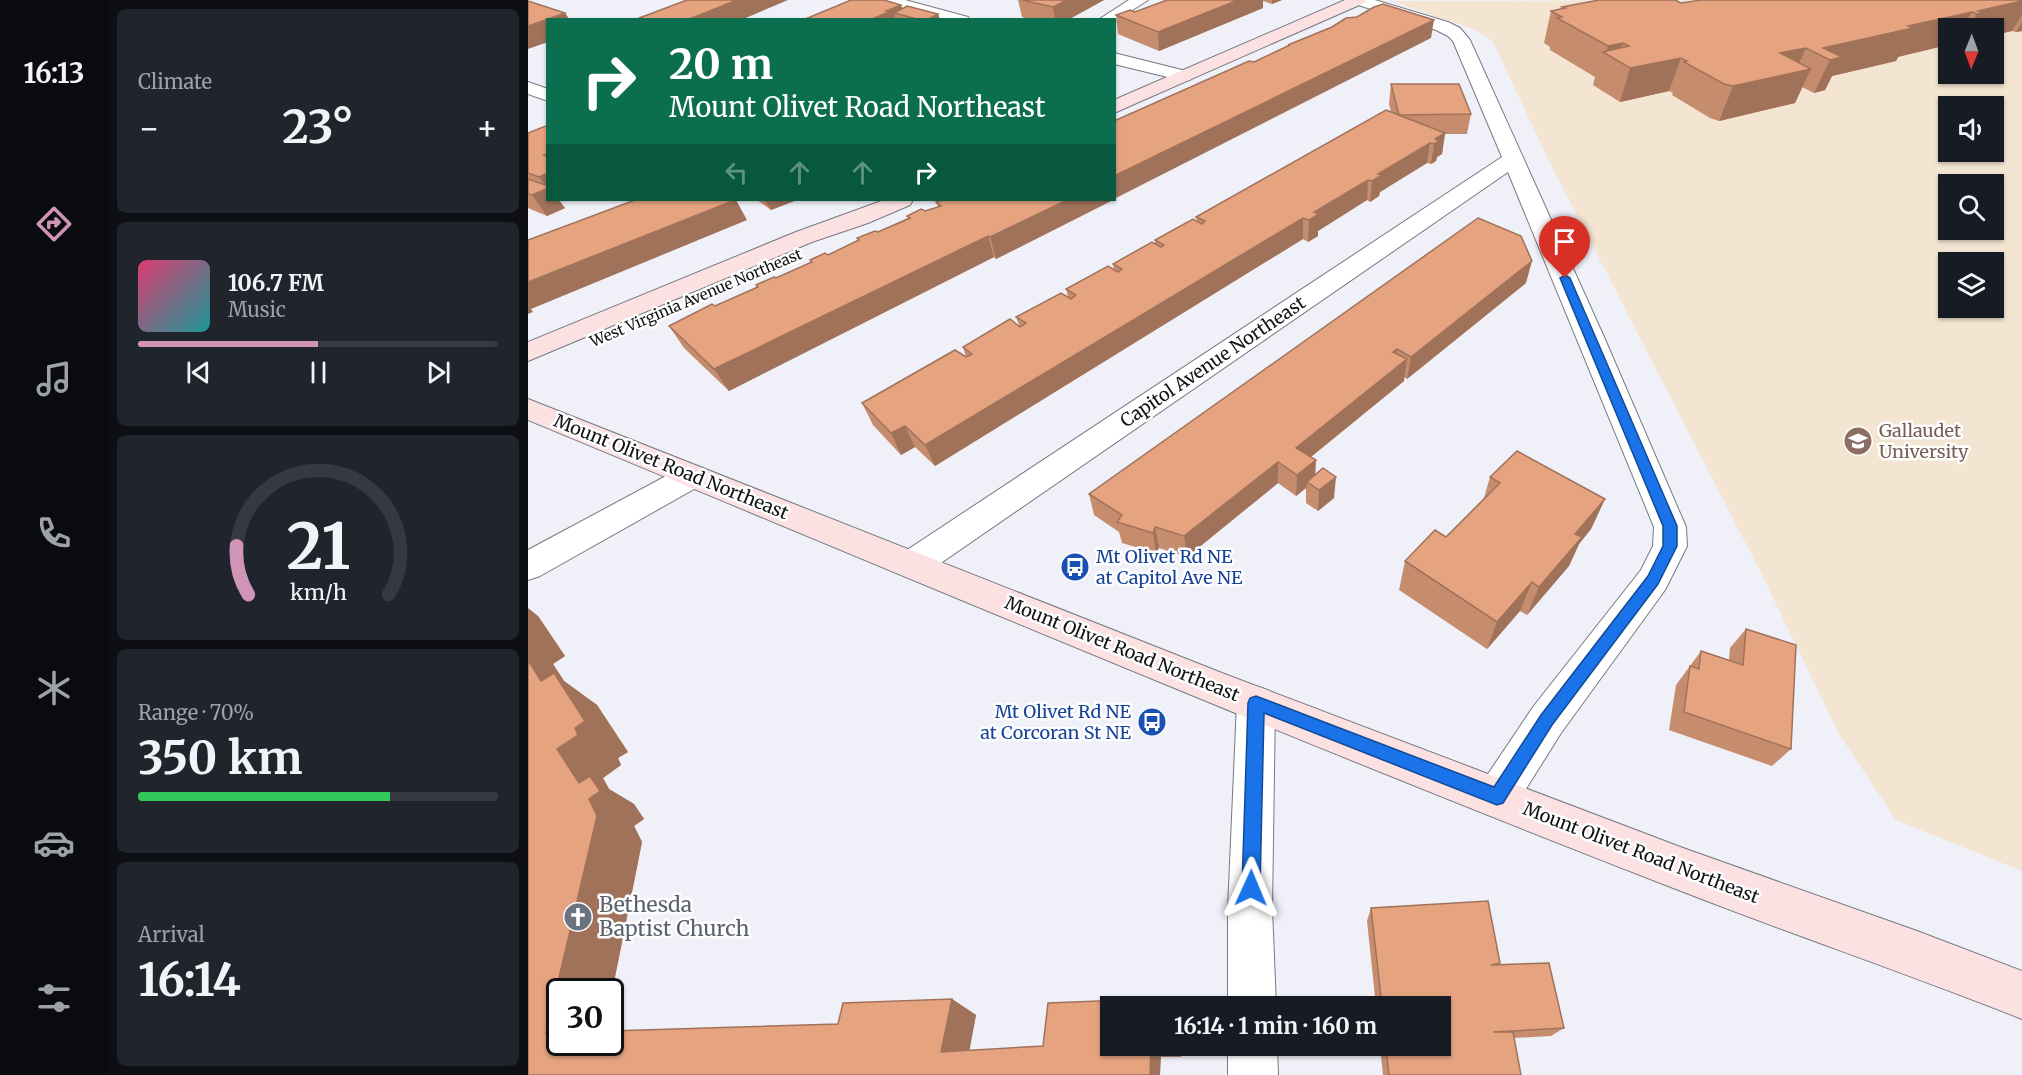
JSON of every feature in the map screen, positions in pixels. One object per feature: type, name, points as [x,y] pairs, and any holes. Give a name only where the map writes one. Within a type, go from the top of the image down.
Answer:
[{"type":"street","points":[[887,0],[954,18]]},
{"type":"street","points":[[1109,18],[1140,0]]},
{"type":"street","points":[[1116,106],[1358,0],[1442,26],[1458,36],[1591,337],[1670,526],[1670,546],[1653,580],[1547,720],[1497,797]]},
{"type":"street","points":[[1116,59],[1184,76]]},
{"type":"street","points":[[528,88],[546,94]]},
{"type":"street","name":"Capitol Avenue Northeast","points":[[913,564],[1512,160]]},
{"type":"street","name":"West Virginia Avenue Northeast","points":[[528,352],[804,237],[860,218],[900,201]]},
{"type":"street","name":"West Virginia Avenue Northeast","points":[[528,368],[820,245],[860,218]]},
{"type":"street","name":"Mount Olivet Road Northeast","points":[[528,409],[1256,703],[1683,870],[1928,958],[2022,995]]},
{"type":"street","points":[[528,566],[692,476]]},
{"type":"street","points":[[1252,996],[1251,874],[1256,703]]},
{"type":"street","points":[[1253,1056],[1253,1075]]},
{"type":"shaded area","name":"Gallaudet University","points":[[2022,0],[2022,871],[1896,820],[1839,734],[1762,575],[1549,161],[1493,42],[1476,30],[1391,1]]},
{"type":"building","points":[[687,0],[737,0],[692,18],[639,18]]},
{"type":"building","points":[[851,0],[884,0],[901,5],[875,18],[808,18]]},
{"type":"building","points":[[1022,0],[1067,0],[1053,7]]},
{"type":"building","points":[[1167,0],[1238,0],[1158,32],[1116,15],[1130,10],[1135,12]]},
{"type":"building","points":[[1599,0],[1675,0],[1681,3],[1701,0],[2022,0],[1978,11],[1983,13],[1972,12],[1938,18],[1908,26],[1913,28],[1823,48],[1842,57],[1830,60],[1806,48],[1780,53],[1811,69],[1733,86],[1724,84],[1684,62],[1687,61],[1681,58],[1630,68],[1603,52],[1629,46],[1623,43],[1608,46],[1557,18],[1562,17],[1551,11],[1565,8],[1562,7]]},
{"type":"building","points":[[528,1],[565,13],[546,18],[528,26]]},
{"type":"building","points":[[1383,4],[1434,20],[1116,175],[1116,120],[1249,61],[1254,62],[1332,27],[1346,18],[1357,17]]},
{"type":"building","points":[[907,6],[938,14],[931,18],[913,18],[894,13]]},
{"type":"building","points":[[1391,84],[1459,84],[1471,114],[1399,115]]},
{"type":"building","points":[[1386,110],[1445,133],[1435,139],[1439,141],[1434,144],[1430,143],[1378,174],[1382,175],[1372,181],[1368,180],[1314,212],[1319,214],[1309,220],[1303,218],[925,445],[905,426],[891,433],[862,403],[955,350],[966,357],[972,354],[963,347],[1010,319],[1020,327],[1026,323],[1016,317],[1061,293],[1071,299],[1076,295],[1066,289],[1108,266],[1118,272],[1122,269],[1113,264],[1152,242],[1161,247],[1164,245],[1155,240],[1193,219],[1202,224],[1205,221],[1196,217]]},
{"type":"building","points":[[546,126],[546,154],[544,155],[546,156],[546,174],[539,177],[528,173],[528,133]]},
{"type":"building","points":[[528,179],[546,185],[546,189],[532,195],[528,194]]},
{"type":"building","points":[[632,201],[732,201],[528,282],[528,240]]},
{"type":"building","points":[[1065,201],[714,369],[669,326],[712,304],[715,306],[758,287],[756,285],[812,262],[810,260],[825,253],[828,255],[859,240],[857,238],[878,232],[910,218],[907,216],[921,209],[925,211],[941,206],[936,202]]},
{"type":"building","points":[[1478,218],[1521,236],[1532,261],[1411,357],[1397,349],[1393,352],[1407,359],[1296,448],[1316,460],[1297,475],[1278,462],[1184,536],[1155,527],[1153,533],[1117,522],[1122,515],[1089,494]]},
{"type":"building","points":[[1517,451],[1605,499],[1575,534],[1582,537],[1539,587],[1532,582],[1497,622],[1405,561],[1435,530],[1446,537],[1500,483],[1490,477]]},
{"type":"building","points":[[1323,468],[1336,477],[1319,490],[1307,482]]},
{"type":"building","points":[[1746,629],[1796,645],[1791,749],[1684,712],[1690,666],[1699,669],[1701,651],[1743,665]]},
{"type":"building","points":[[528,660],[541,681],[554,673],[585,721],[575,728],[578,735],[557,749],[579,783],[590,776],[600,791],[589,799],[597,816],[559,978],[546,978],[546,1056],[624,1056],[624,1031],[838,1024],[843,1003],[952,999],[941,1052],[1043,1046],[1048,1003],[1100,1001],[1100,1056],[1151,1056],[1150,1075],[528,1075]]},
{"type":"building","points":[[1488,901],[1500,963],[1491,965],[1549,963],[1564,1028],[1493,1032],[1513,1032],[1521,1075],[1389,1075],[1387,1056],[1451,1056],[1451,996],[1381,996],[1371,908]]},
{"type":"place","name":"Gallaudet University","points":[[1858,441]]},
{"type":"place","name":"Mt Olivet Rd NE at Capitol Ave NE","points":[[1075,567]]},
{"type":"place","name":"Mt Olivet Rd NE at Corcoran St NE","points":[[1152,722]]},
{"type":"place","name":"Bethesda Baptist Church","points":[[578,917]]},
{"type":"route","points":[[1251,888],[1252,780],[1256,703],[1497,797],[1547,720],[1653,580],[1670,546],[1670,526],[1565,278]]}]
